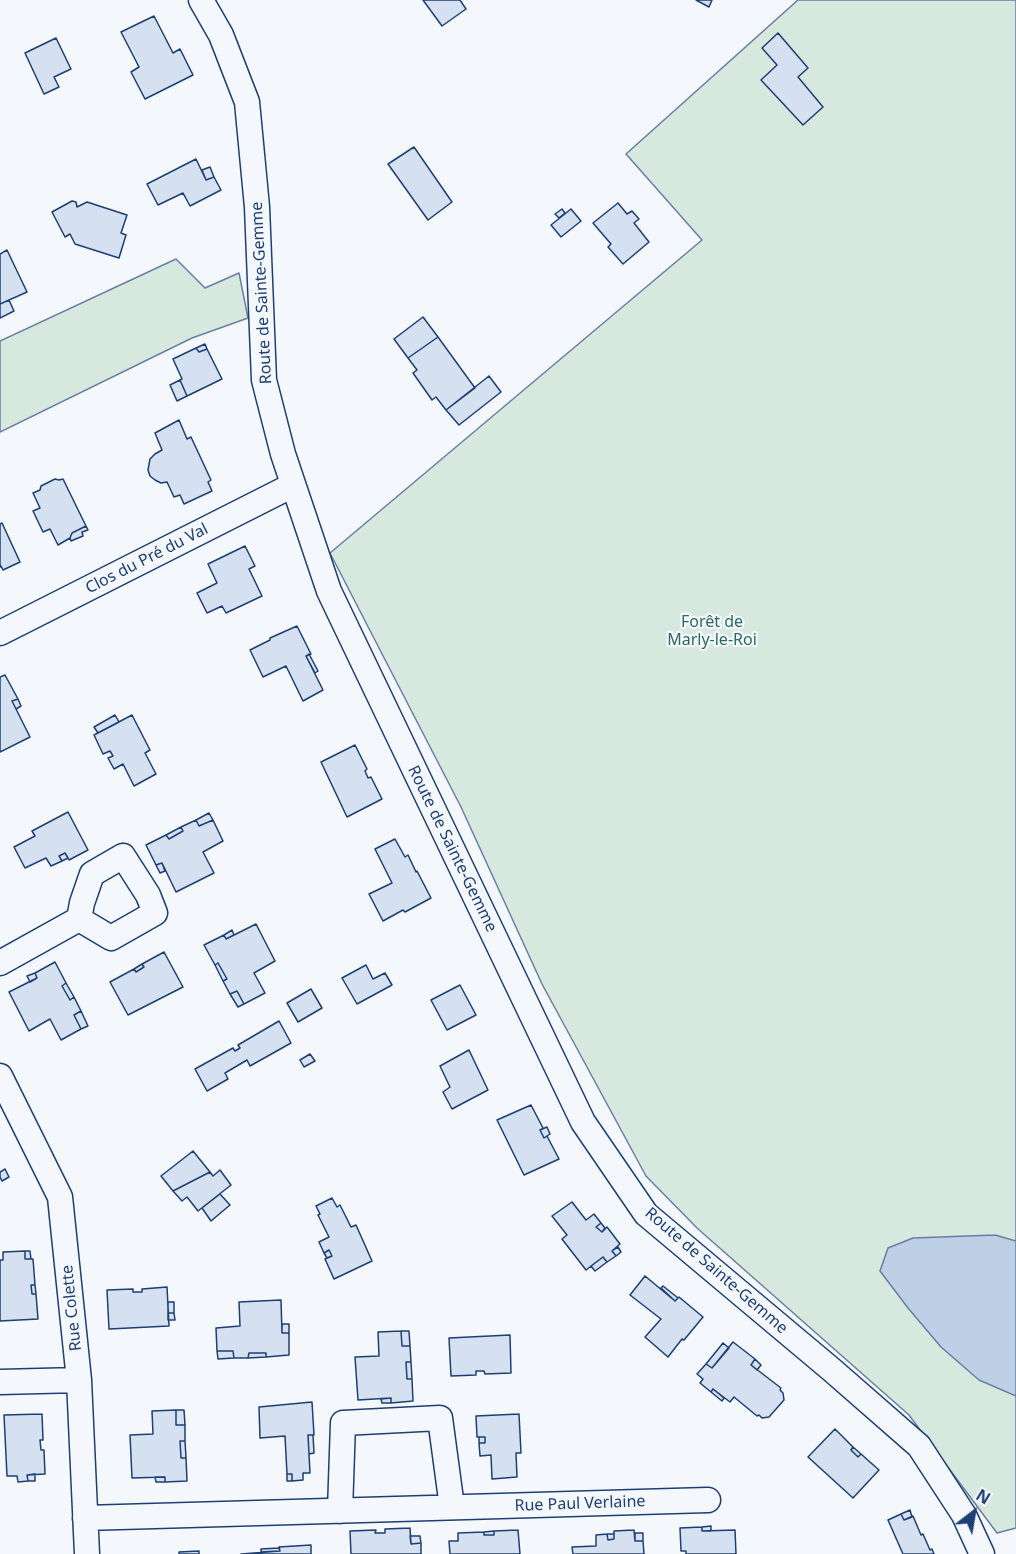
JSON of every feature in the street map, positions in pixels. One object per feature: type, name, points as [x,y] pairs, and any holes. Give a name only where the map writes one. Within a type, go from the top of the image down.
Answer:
[{"type":"street","name":"Route de Sainte-Gemme","points":[[201,0],[221,35],[248,102],[257,207],[264,380],[283,454],[328,591],[583,1122],[646,1214],[919,1446],[964,1515],[982,1554]]},
{"type":"street","name":"Clos du Pré du Val","points":[[0,633],[293,485]]},
{"type":"street","points":[[0,963],[79,919]]},
{"type":"street","name":"Rue Colette","points":[[0,1076],[60,1197],[79,1380],[87,1554]]},
{"type":"street","points":[[0,1382],[79,1380]]},
{"type":"street","points":[[340,1511],[343,1424],[440,1418],[452,1507]]},
{"type":"street","name":"Rue Paul Verlaine","points":[[85,1518],[708,1500]]},
{"type":"green space","name":"Forêt de Marly-le-Roi","points":[[798,0],[1016,0],[1016,1528],[997,1533],[909,1415],[697,1228],[646,1176],[542,984],[461,807],[330,553],[702,240],[626,154]]},
{"type":"green space","points":[[176,259],[205,288],[239,273],[248,318],[192,338],[0,432],[0,341]]},
{"type":"water","points":[[995,1235],[1016,1241],[1016,1396],[979,1380],[941,1347],[880,1271],[888,1248],[913,1238]]},
{"type":"building","points":[[423,0],[460,0],[466,9],[442,26]]},
{"type":"building","points":[[696,0],[712,0],[709,7]]},
{"type":"building","points":[[154,16],[173,53],[180,49],[193,75],[145,99],[131,72],[139,67],[121,32]]},
{"type":"building","points":[[778,33],[808,68],[798,77],[823,107],[803,125],[761,80],[777,65],[762,48]]},
{"type":"building","points":[[56,38],[71,69],[54,77],[59,87],[44,94],[25,53]]},
{"type":"building","points":[[414,147],[452,202],[428,220],[388,164]]},
{"type":"building","points":[[196,159],[206,180],[214,177],[221,190],[190,206],[183,193],[158,205],[147,184]]},
{"type":"building","points":[[210,167],[214,177],[206,180],[202,170]]},
{"type":"building","points":[[72,201],[76,202],[77,207],[87,202],[127,215],[121,233],[126,235],[119,258],[75,244],[70,234],[65,237],[52,212]]},
{"type":"building","points":[[618,203],[627,214],[632,211],[639,219],[634,223],[649,242],[623,264],[608,247],[611,244],[593,223]]},
{"type":"building","points":[[562,209],[565,213],[559,218],[555,214]]},
{"type":"building","points":[[571,209],[581,221],[561,237],[551,225]]},
{"type":"building","points":[[7,250],[27,292],[0,304],[0,254]]},
{"type":"building","points":[[9,300],[14,311],[0,318],[0,304]]},
{"type":"building","points":[[423,317],[438,337],[408,358],[394,339]]},
{"type":"building","points":[[438,337],[475,388],[446,410],[436,397],[432,400],[413,373],[417,370],[408,358]]},
{"type":"building","points":[[205,344],[207,349],[199,352],[196,348]]},
{"type":"building","points":[[196,348],[199,352],[207,349],[222,379],[187,396],[173,359]]},
{"type":"building","points":[[489,376],[501,392],[459,425],[446,410]]},
{"type":"building","points":[[180,380],[187,396],[177,401],[170,385]]},
{"type":"building","points":[[179,420],[187,439],[191,437],[211,480],[208,482],[212,491],[184,504],[180,495],[174,497],[167,482],[161,483],[155,480],[150,476],[148,470],[150,459],[162,450],[155,433]]},
{"type":"building","points":[[55,479],[63,479],[86,526],[72,533],[70,538],[58,545],[50,529],[43,532],[33,511],[40,508],[33,493]]},
{"type":"building","points":[[2,523],[20,562],[3,570],[0,567],[0,524]]},
{"type":"building","points":[[86,526],[88,530],[82,532],[83,536],[71,541],[72,533]]},
{"type":"building","points":[[245,546],[255,566],[249,569],[262,596],[226,613],[222,606],[207,613],[197,593],[217,583],[208,564]]},
{"type":"building","points":[[297,626],[311,654],[306,656],[323,690],[303,701],[286,666],[263,677],[250,650]]},
{"type":"building","points":[[309,654],[318,671],[315,673],[306,656]]},
{"type":"building","points":[[5,675],[18,699],[12,701],[30,737],[0,752],[0,677]]},
{"type":"building","points":[[18,699],[21,706],[16,709],[12,701]]},
{"type":"building","points":[[115,715],[119,722],[98,733],[94,727]]},
{"type":"building","points":[[132,715],[150,750],[145,753],[156,774],[134,786],[123,764],[114,769],[108,758],[113,756],[110,751],[103,754],[94,735]]},
{"type":"building","points":[[355,745],[367,769],[365,771],[368,778],[371,777],[382,799],[347,817],[321,762]]},
{"type":"building","points":[[68,812],[88,850],[69,860],[65,853],[59,856],[62,861],[51,866],[46,858],[25,868],[14,847],[35,836],[32,831]]},
{"type":"building","points":[[209,813],[213,820],[199,826],[196,820]]},
{"type":"building","points":[[196,820],[199,826],[213,820],[223,841],[203,852],[214,873],[176,892],[162,863],[156,865],[146,845],[166,835],[169,839],[183,831],[181,827]]},
{"type":"building","points":[[181,827],[183,831],[169,839],[166,835]]},
{"type":"building","points":[[395,839],[405,857],[408,855],[431,898],[383,921],[369,894],[392,883],[375,849]]},
{"type":"building","points":[[65,853],[68,858],[62,861],[59,856]]},
{"type":"building","points":[[162,863],[165,871],[160,873],[156,865]]},
{"type":"building","points":[[256,924],[275,961],[254,973],[265,993],[244,1004],[237,991],[230,994],[223,981],[227,979],[218,963],[215,965],[204,945],[224,935],[226,939]]},
{"type":"building","points":[[232,930],[234,935],[226,939],[224,935]]},
{"type":"building","points":[[164,952],[183,987],[128,1015],[110,982],[134,969],[136,972],[144,967],[142,964]]},
{"type":"building","points":[[55,962],[66,983],[62,986],[70,1000],[74,997],[81,1011],[74,1015],[81,1029],[61,1040],[50,1019],[29,1031],[9,992],[37,978],[35,973]]},
{"type":"building","points":[[218,963],[227,979],[223,981],[215,965]]},
{"type":"building","points":[[142,964],[144,967],[136,972],[134,969]]},
{"type":"building","points":[[366,965],[373,979],[385,973],[392,985],[357,1004],[342,978]]},
{"type":"building","points":[[35,973],[37,978],[30,982],[27,976]]},
{"type":"building","points":[[66,983],[74,997],[70,1000],[62,986]]},
{"type":"building","points":[[460,985],[476,1015],[447,1030],[431,1000]]},
{"type":"building","points":[[311,989],[322,1008],[298,1022],[287,1003]]},
{"type":"building","points":[[237,991],[244,1004],[238,1007],[230,994]]},
{"type":"building","points":[[81,1011],[88,1026],[81,1029],[74,1015]]},
{"type":"building","points":[[279,1021],[291,1043],[250,1066],[247,1060],[225,1073],[228,1079],[207,1091],[195,1069],[233,1048],[235,1051],[240,1048],[238,1045]]},
{"type":"building","points":[[469,1050],[488,1090],[452,1109],[443,1092],[450,1087],[440,1066]]},
{"type":"building","points":[[310,1054],[315,1061],[304,1067],[300,1060]]},
{"type":"building","points":[[531,1105],[543,1128],[540,1130],[544,1138],[547,1136],[559,1159],[524,1175],[497,1120]]},
{"type":"building","points":[[547,1127],[550,1134],[544,1138],[540,1130]]},
{"type":"building","points":[[193,1151],[210,1172],[173,1191],[161,1176]]},
{"type":"building","points":[[5,1169],[9,1177],[2,1181],[0,1172]]},
{"type":"building","points":[[220,1170],[231,1185],[198,1211],[187,1197],[182,1201],[173,1191],[210,1172],[213,1176]]},
{"type":"building","points":[[220,1194],[230,1205],[211,1221],[202,1208]]},
{"type":"building","points":[[332,1198],[337,1207],[340,1205],[351,1227],[356,1225],[372,1261],[334,1279],[325,1259],[332,1256],[329,1250],[324,1253],[319,1242],[329,1237],[316,1206]]},
{"type":"building","points":[[572,1202],[586,1220],[594,1214],[601,1223],[596,1227],[602,1232],[607,1227],[620,1244],[612,1251],[616,1256],[607,1262],[603,1257],[586,1270],[562,1239],[567,1235],[552,1216]]},
{"type":"building","points":[[601,1223],[605,1228],[602,1232],[596,1227]]},
{"type":"building","points":[[618,1247],[621,1252],[616,1256],[612,1251]]},
{"type":"building","points":[[329,1250],[332,1256],[327,1258],[324,1253]]},
{"type":"building","points":[[25,1251],[25,1259],[33,1259],[35,1285],[31,1285],[32,1294],[36,1294],[38,1319],[0,1321],[0,1260],[3,1260],[3,1252]]},
{"type":"building","points":[[25,1251],[30,1251],[31,1259],[25,1259]]},
{"type":"building","points":[[603,1257],[607,1262],[595,1271],[591,1266]]},
{"type":"building","points":[[645,1276],[675,1301],[679,1297],[703,1317],[668,1357],[645,1337],[661,1319],[630,1295]]},
{"type":"building","points":[[31,1285],[35,1285],[36,1294],[32,1294]]},
{"type":"building","points":[[663,1286],[678,1298],[675,1301],[661,1288]]},
{"type":"building","points":[[167,1287],[169,1326],[109,1329],[107,1290],[133,1289],[133,1292],[142,1292],[142,1289]]},
{"type":"building","points":[[281,1300],[282,1333],[289,1333],[289,1355],[266,1357],[266,1353],[249,1353],[248,1358],[234,1358],[233,1351],[217,1351],[216,1328],[240,1326],[239,1302]]},
{"type":"building","points":[[168,1302],[174,1302],[174,1313],[168,1313]]},
{"type":"building","points":[[168,1313],[174,1313],[175,1320],[168,1320]]},
{"type":"building","points":[[282,1324],[289,1324],[289,1333],[282,1333]]},
{"type":"building","points":[[401,1331],[402,1346],[410,1346],[411,1362],[406,1362],[407,1379],[412,1379],[413,1401],[391,1403],[391,1398],[358,1400],[355,1357],[379,1356],[378,1332]]},
{"type":"building","points":[[401,1331],[409,1331],[410,1346],[402,1346]]},
{"type":"building","points":[[510,1335],[511,1373],[485,1374],[484,1371],[476,1371],[476,1375],[451,1376],[449,1338]]},
{"type":"building","points":[[733,1342],[755,1359],[751,1365],[781,1388],[784,1400],[769,1417],[757,1416],[734,1397],[730,1402],[713,1389],[711,1392],[700,1383],[703,1379],[697,1374],[706,1364],[712,1368]]},
{"type":"building","points":[[723,1343],[729,1348],[712,1368],[706,1364]]},
{"type":"building","points":[[217,1351],[233,1351],[234,1358],[218,1359]]},
{"type":"building","points":[[249,1353],[266,1353],[266,1357],[248,1358]]},
{"type":"building","points":[[755,1359],[761,1365],[757,1370],[751,1365]]},
{"type":"building","points":[[406,1362],[411,1362],[412,1379],[407,1379]]},
{"type":"building","points":[[713,1389],[724,1398],[722,1401],[711,1392]]},
{"type":"building","points":[[391,1398],[391,1403],[382,1403],[381,1399]]},
{"type":"building","points":[[312,1402],[314,1435],[308,1435],[310,1473],[303,1473],[303,1480],[292,1481],[292,1474],[287,1474],[285,1436],[260,1438],[259,1407]]},
{"type":"building","points":[[176,1410],[176,1425],[185,1425],[185,1441],[180,1441],[181,1458],[186,1458],[187,1481],[165,1482],[165,1477],[132,1478],[130,1435],[153,1434],[152,1411]]},
{"type":"building","points":[[176,1410],[184,1410],[185,1425],[176,1425]]},
{"type":"building","points":[[42,1414],[43,1440],[40,1440],[41,1450],[44,1450],[45,1474],[27,1475],[28,1481],[18,1482],[17,1476],[7,1476],[4,1415]]},
{"type":"building","points":[[519,1414],[521,1453],[516,1453],[517,1477],[492,1479],[491,1455],[480,1456],[479,1443],[485,1443],[485,1437],[477,1437],[476,1416]]},
{"type":"building","points":[[835,1429],[853,1447],[851,1450],[858,1457],[861,1454],[879,1470],[853,1498],[808,1457]]},
{"type":"building","points":[[308,1435],[313,1435],[314,1453],[309,1454]]},
{"type":"building","points":[[479,1437],[485,1437],[485,1443],[479,1443]]},
{"type":"building","points":[[180,1441],[185,1441],[186,1458],[181,1458]]},
{"type":"building","points":[[853,1447],[861,1454],[858,1457],[851,1450]]},
{"type":"building","points":[[35,1474],[35,1481],[28,1481],[27,1475]]},
{"type":"building","points":[[287,1474],[292,1474],[292,1481],[287,1481]]},
{"type":"building","points":[[155,1477],[165,1477],[165,1482],[156,1482]]},
{"type":"building","points":[[910,1510],[912,1517],[904,1520],[901,1514]]},
{"type":"building","points":[[901,1514],[904,1520],[913,1516],[921,1535],[923,1534],[934,1554],[903,1554],[888,1520]]},
{"type":"building","points":[[711,1526],[711,1531],[702,1531],[702,1527]]},
{"type":"building","points":[[702,1527],[702,1531],[735,1530],[736,1554],[686,1554],[686,1551],[681,1551],[680,1528]]},
{"type":"building","points":[[410,1528],[411,1544],[421,1543],[421,1554],[351,1554],[350,1531],[376,1530],[375,1533],[385,1533],[385,1529]]},
{"type":"building","points":[[518,1530],[520,1554],[450,1554],[449,1541],[458,1541],[458,1533],[484,1532],[484,1535],[494,1535],[494,1531]]},
{"type":"building","points":[[634,1530],[635,1541],[643,1541],[644,1554],[573,1554],[572,1547],[596,1546],[596,1535],[607,1534],[608,1540],[614,1539],[614,1531]]},
{"type":"building","points":[[494,1531],[494,1535],[484,1535],[484,1532]]},
{"type":"building","points":[[635,1533],[643,1533],[643,1541],[635,1541]]},
{"type":"building","points":[[607,1534],[614,1534],[614,1539],[608,1540]]},
{"type":"building","points":[[410,1536],[420,1536],[421,1543],[411,1544]]},
{"type":"building","points":[[311,1545],[311,1554],[241,1554],[280,1551],[279,1547]]},
{"type":"building","points":[[279,1548],[280,1551],[261,1552],[261,1549]]},
{"type":"building","points":[[199,1551],[199,1554],[179,1554],[179,1552]]}]
